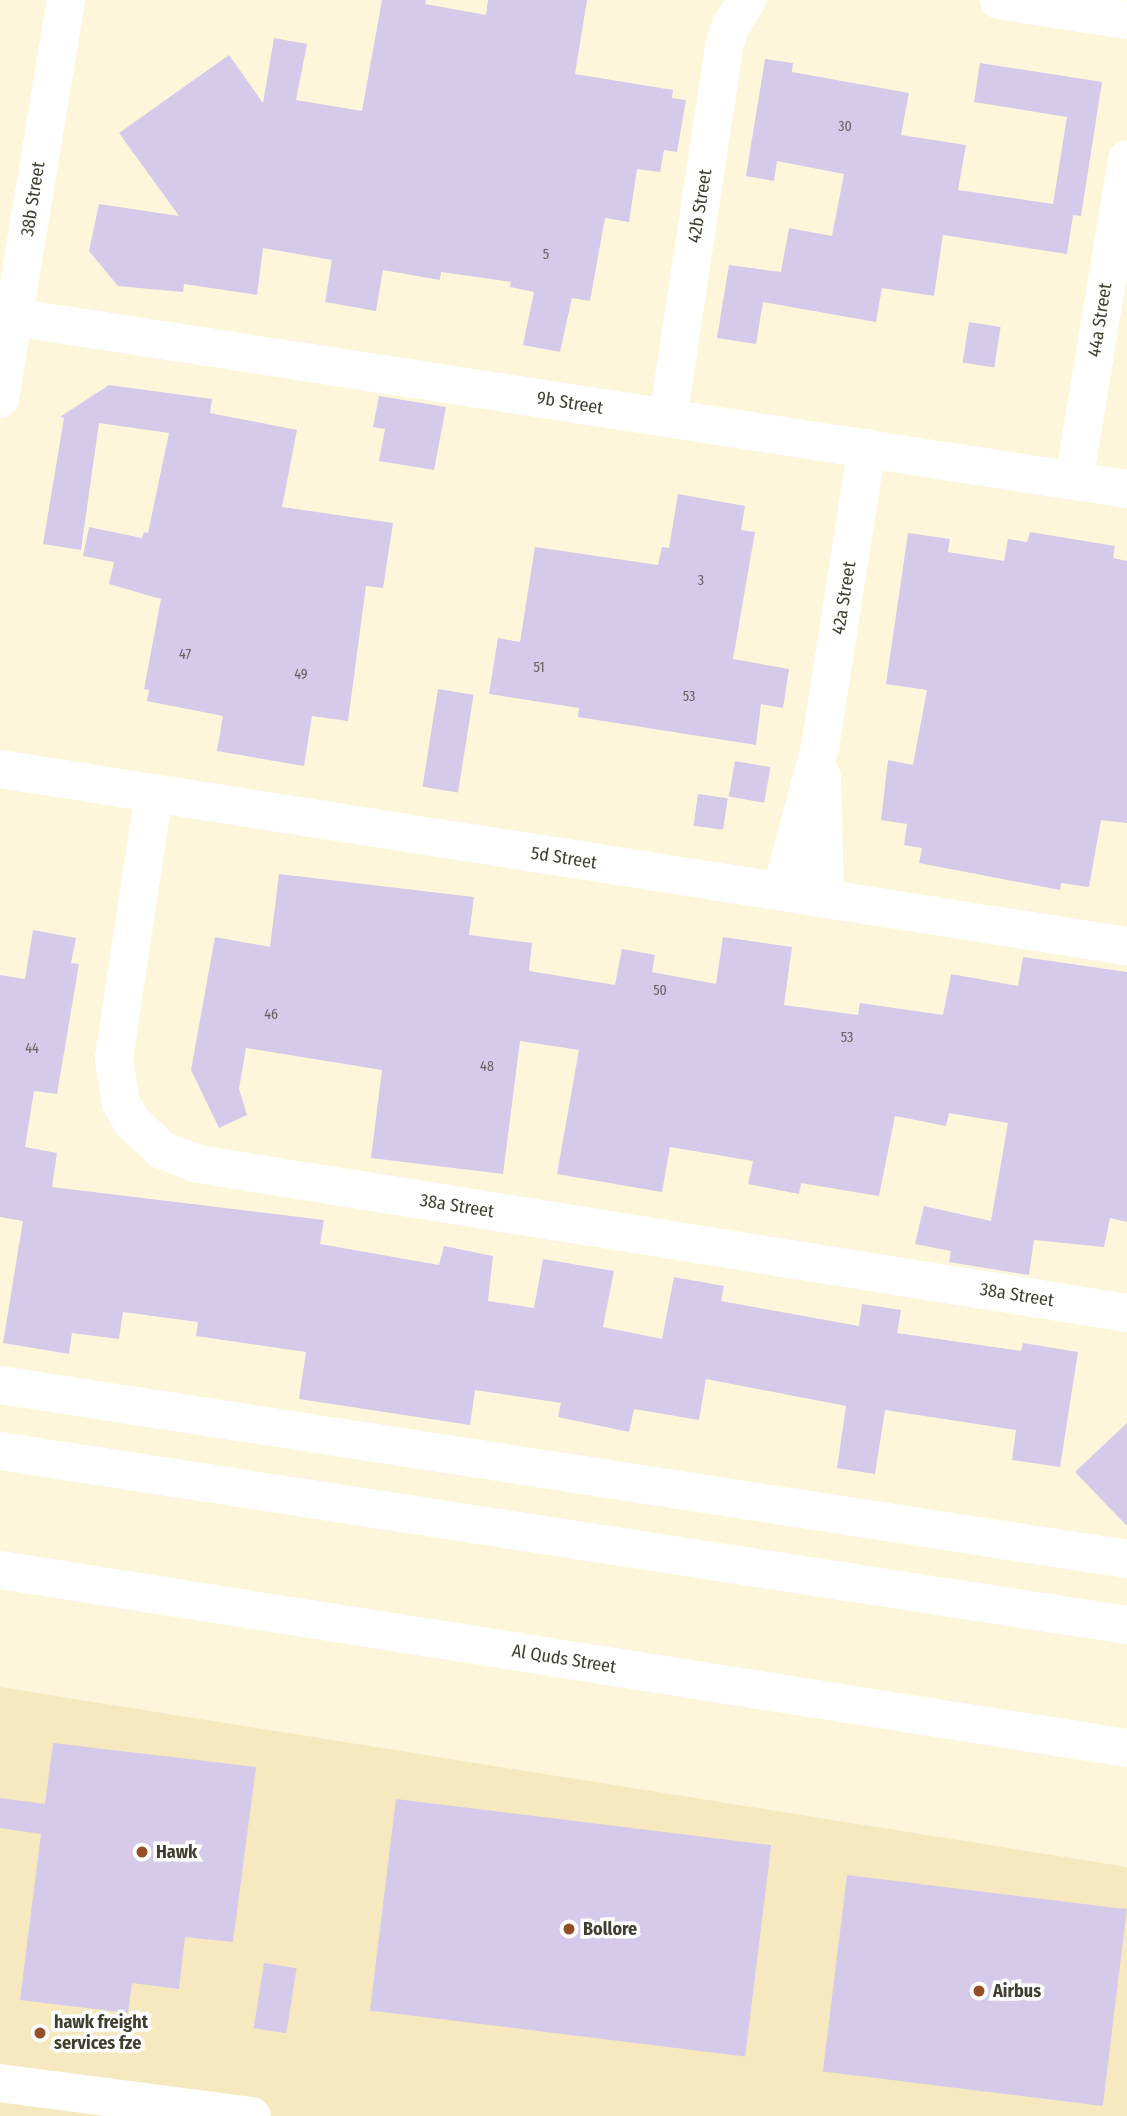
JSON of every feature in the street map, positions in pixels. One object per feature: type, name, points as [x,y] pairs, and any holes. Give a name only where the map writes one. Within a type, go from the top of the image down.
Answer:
[{"type":"street","name":"38b Street","points":[[0,399],[66,0]]},
{"type":"street","name":"42b Street","points":[[668,418],[724,46],[731,25],[747,0]]},
{"type":"street","points":[[999,0],[1127,20]]},
{"type":"street","name":"44a Street","points":[[1074,480],[1127,159]]},
{"type":"street","name":"9b Street","points":[[13,317],[1127,489]]},
{"type":"street","name":"42a Street","points":[[781,892],[820,747],[867,449]]},
{"type":"street","name":"42a Street","points":[[820,747],[825,899]]},
{"type":"street","name":"5d Street","points":[[0,769],[1127,946]]},
{"type":"street","name":"38a Street","points":[[154,793],[114,1059],[121,1103],[132,1122],[162,1150],[198,1164],[1127,1313]]},
{"type":"street","points":[[0,1385],[1127,1559]]},
{"type":"street","points":[[0,1451],[1127,1625]]},
{"type":"street","name":"Al Quds Street","points":[[0,1570],[1127,1748]]},
{"type":"street","points":[[0,2083],[252,2116]]},
{"type":"shaded area","points":[[0,1687],[1127,1867],[1127,2116],[0,2116]]},
{"type":"building","points":[[382,0],[426,0],[425,4],[486,15],[488,0],[587,0],[575,74],[673,90],[672,98],[686,100],[677,152],[664,150],[660,172],[637,169],[629,222],[605,218],[590,301],[572,298],[560,352],[523,345],[534,292],[510,287],[511,282],[441,272],[440,280],[383,270],[376,311],[325,302],[332,260],[263,248],[257,295],[184,284],[183,292],[118,286],[89,251],[99,204],[179,216],[119,133],[229,55],[263,103],[274,38],[307,44],[296,100],[362,111]]},
{"type":"building","points":[[765,59],[793,63],[792,72],[909,93],[901,135],[966,145],[958,190],[1053,204],[1067,117],[974,102],[980,63],[1102,82],[1081,216],[1073,215],[1067,254],[943,235],[934,296],[882,288],[876,322],[763,302],[756,344],[717,338],[729,265],[781,272],[789,228],[832,236],[844,174],[777,161],[774,181],[746,176]]},
{"type":"building","points":[[969,322],[1001,327],[994,368],[963,362]]},
{"type":"building","points":[[109,385],[212,399],[210,413],[297,430],[282,507],[393,523],[383,588],[366,586],[348,721],[312,716],[304,766],[217,751],[223,716],[147,701],[149,690],[144,689],[161,599],[109,584],[114,562],[83,556],[89,527],[142,538],[144,532],[148,533],[169,433],[99,423],[81,550],[43,544],[64,418],[60,417]]},
{"type":"building","points":[[379,396],[446,407],[434,470],[379,461],[385,429],[373,427]]},
{"type":"building","points":[[678,494],[745,506],[741,530],[755,532],[733,659],[789,669],[783,708],[761,704],[756,745],[578,717],[579,708],[489,694],[498,638],[520,642],[535,547],[658,565],[662,547],[669,548]]},
{"type":"building","points":[[1030,532],[1115,546],[1113,558],[1127,561],[1127,823],[1101,820],[1089,887],[1061,883],[1060,890],[919,863],[922,848],[904,845],[907,824],[881,820],[888,760],[913,765],[927,690],[886,684],[908,533],[950,539],[948,552],[1004,561],[1008,539],[1027,542]]},
{"type":"building","points":[[438,689],[474,695],[458,792],[423,787]]},
{"type":"building","points":[[735,761],[770,767],[764,803],[729,796]]},
{"type":"building","points":[[698,794],[728,798],[723,830],[694,826]]},
{"type":"building","points":[[279,874],[474,897],[469,935],[532,943],[529,971],[615,985],[622,949],[655,955],[652,972],[716,984],[723,937],[792,947],[784,1005],[858,1015],[860,1003],[943,1015],[951,974],[1018,986],[1023,957],[1127,972],[1127,1222],[1110,1218],[1104,1247],[1034,1240],[1029,1275],[949,1262],[951,1251],[915,1244],[924,1206],[991,1221],[1008,1123],[949,1113],[946,1126],[895,1116],[879,1196],[801,1183],[799,1194],[748,1184],[753,1161],[670,1147],[662,1192],[557,1174],[579,1050],[520,1041],[503,1174],[371,1158],[382,1070],[246,1048],[239,1089],[247,1115],[219,1128],[191,1070],[215,937],[270,947]]},
{"type":"building","points":[[33,930],[76,938],[71,963],[79,964],[57,1094],[34,1091],[25,1147],[57,1153],[52,1187],[324,1220],[320,1244],[439,1265],[444,1246],[493,1256],[488,1301],[534,1308],[543,1259],[614,1271],[603,1327],[662,1339],[674,1277],[724,1286],[721,1301],[859,1326],[862,1304],[901,1310],[897,1333],[1021,1351],[1023,1343],[1078,1352],[1060,1467],[1012,1460],[1016,1430],[885,1410],[875,1474],[837,1468],[846,1406],[706,1379],[699,1420],[634,1409],[629,1432],[558,1417],[561,1403],[475,1390],[470,1425],[299,1399],[306,1352],[196,1336],[198,1322],[123,1312],[119,1339],[72,1333],[69,1354],[3,1343],[23,1221],[0,1217],[0,975],[25,979]]},
{"type":"building","points":[[1127,1423],[1127,1526],[1075,1472]]},
{"type":"building","name":"Hawk","points":[[53,1743],[256,1767],[233,1942],[185,1937],[179,1989],[132,1983],[128,2013],[20,2000],[41,1834],[0,1828],[0,1798],[45,1804]]},
{"type":"building","name":"Bollore","points":[[396,1799],[771,1845],[745,2056],[370,2010]]},
{"type":"building","name":"Airbus","points":[[847,1875],[1127,1909],[1103,2106],[823,2072]]},
{"type":"building","points":[[264,1963],[297,1968],[286,2033],[254,2028]]},
{"type":"place","name":"Hawk","points":[[142,1852]]},
{"type":"place","name":"Bollore","points":[[569,1929]]},
{"type":"place","name":"Airbus","points":[[979,1991]]},
{"type":"place","name":"hawk freight services fze","points":[[40,2033]]}]
